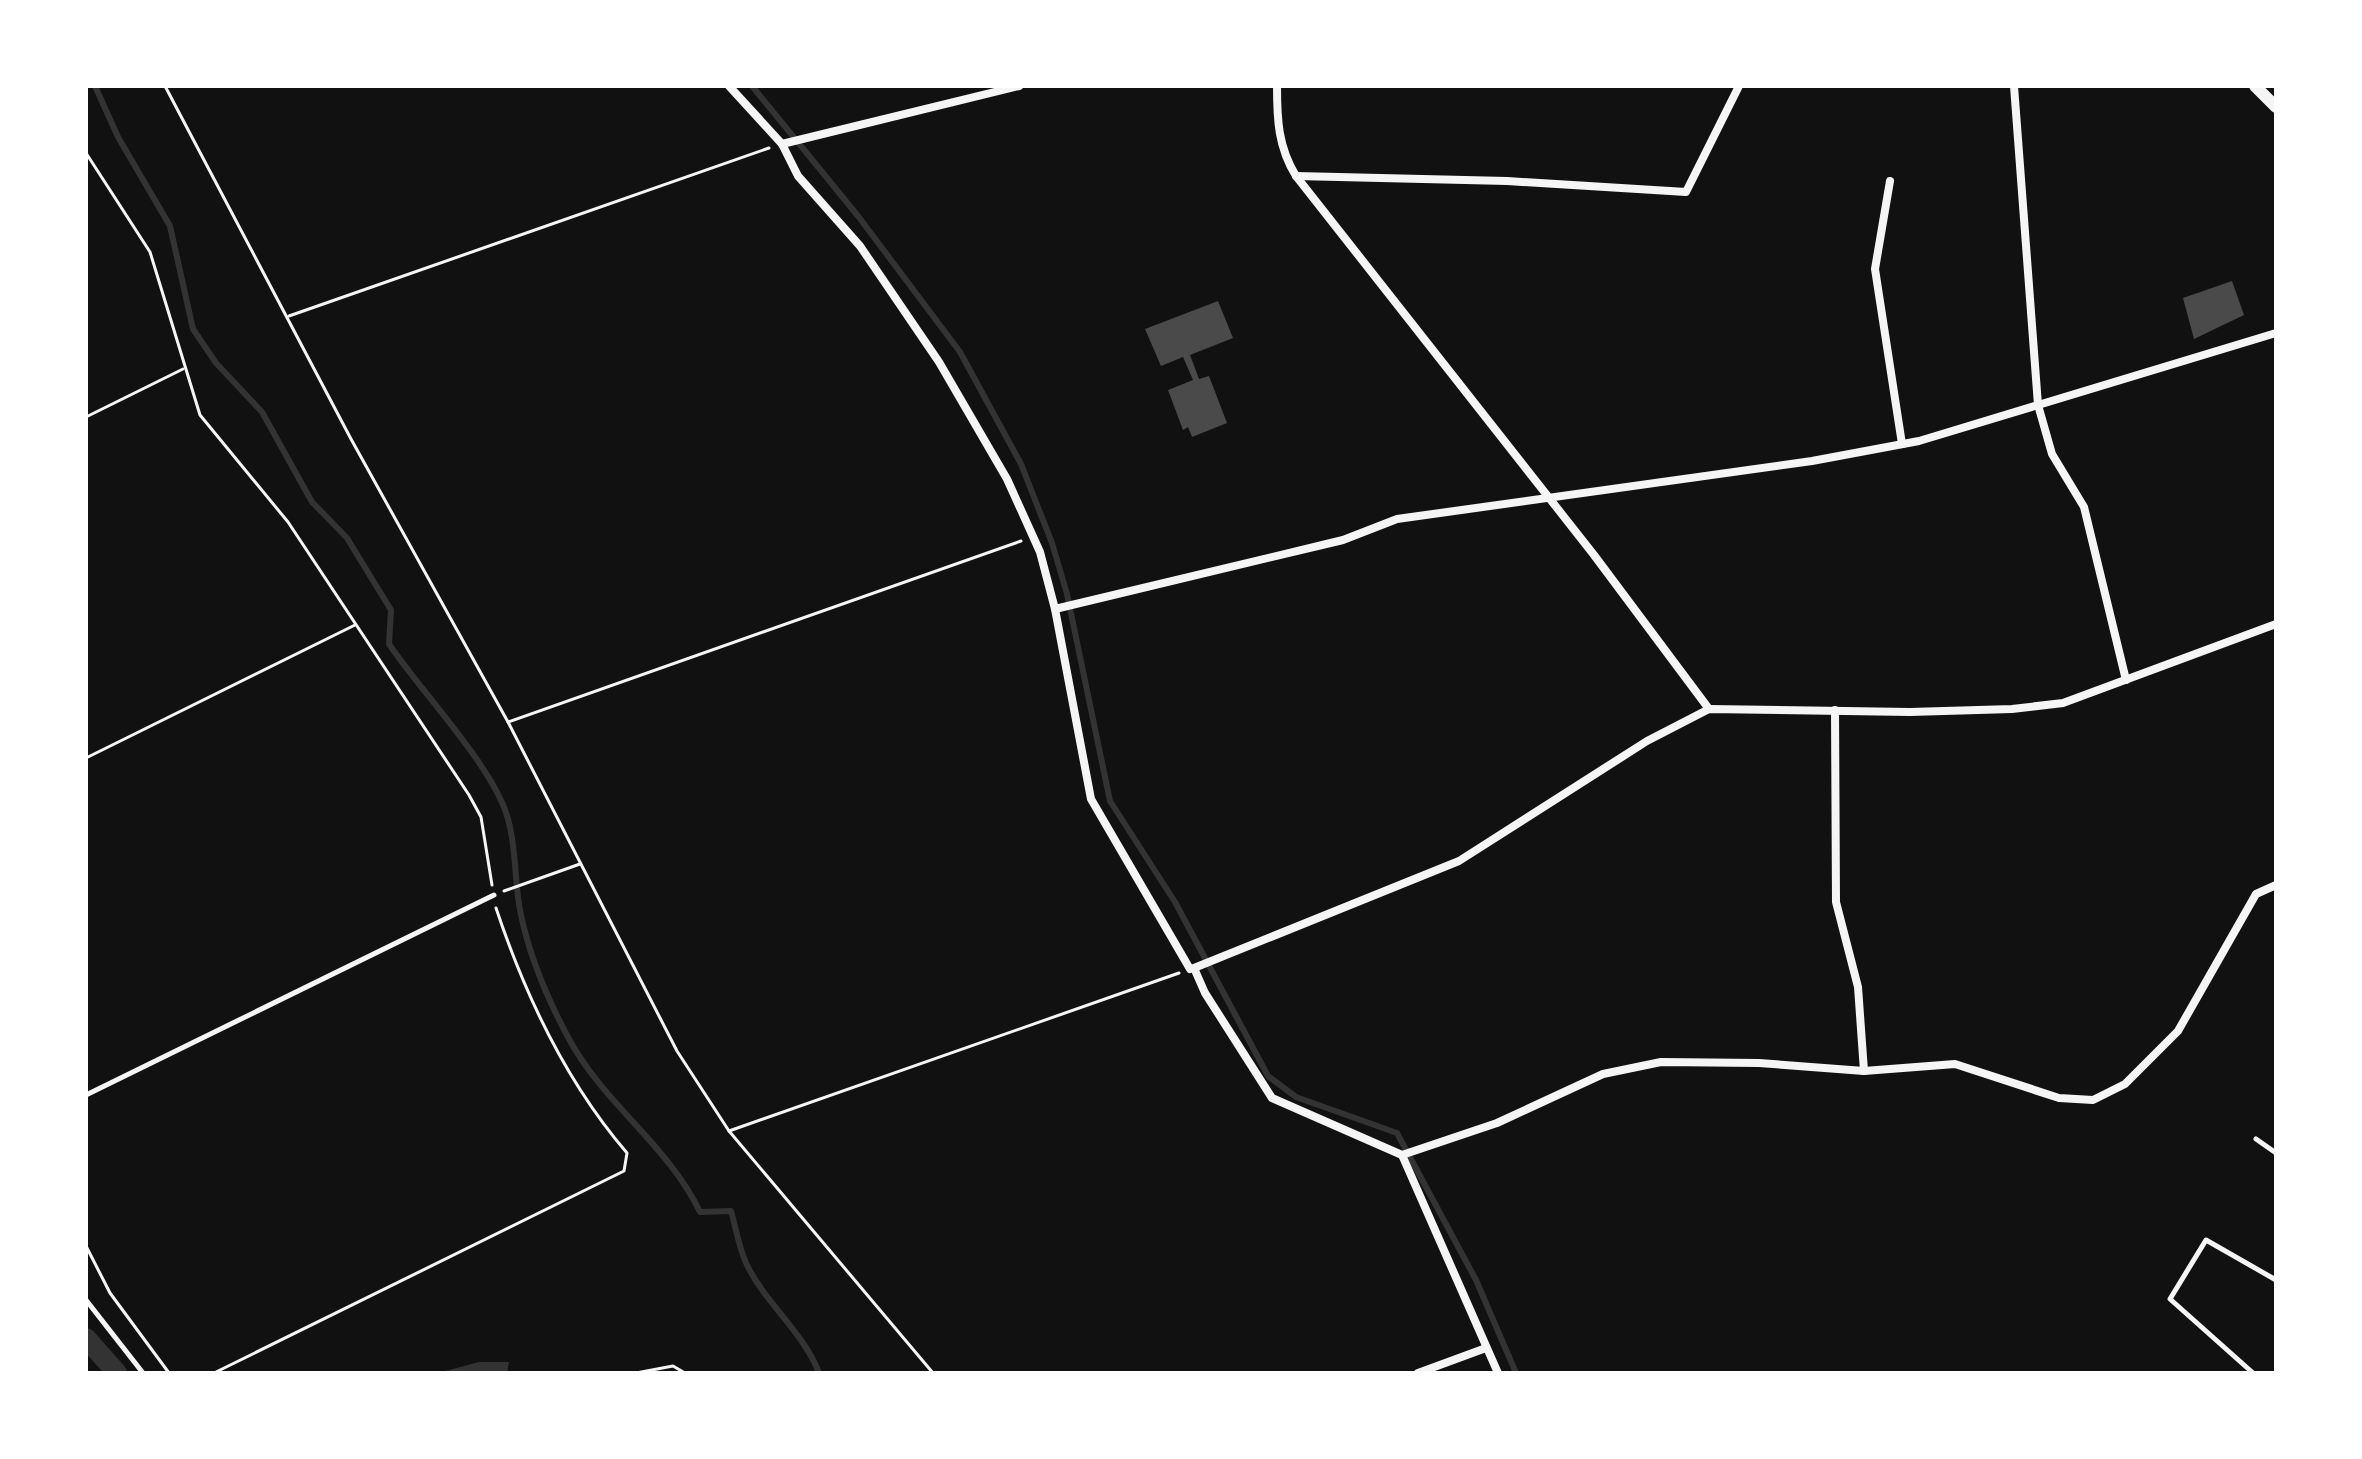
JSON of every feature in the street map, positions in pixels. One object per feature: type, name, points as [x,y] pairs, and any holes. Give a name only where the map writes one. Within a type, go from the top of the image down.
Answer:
[{"type":"street","points":[[729,86],[782,144],[798,176],[860,246],[939,362],[1007,479],[1032,537],[1055,609],[1091,799],[1190,969]]},
{"type":"street","points":[[782,144],[1019,86]]},
{"type":"street","points":[[1277,86],[1277,125],[1286,160],[1296,176],[1709,709]]},
{"type":"street","points":[[1296,176],[1507,181],[1686,192],[1739,86]]},
{"type":"street","points":[[2014,86],[2038,405],[2052,454],[2084,507],[2126,680]]},
{"type":"street","points":[[2255,86],[2276,107]]},
{"type":"street","points":[[1890,181],[1875,269],[1902,444]]},
{"type":"street","points":[[1055,609],[1343,540],[1397,519],[1812,461],[1902,444],[1972,427],[2276,333]]},
{"type":"street","points":[[2276,624],[2063,703],[2012,709],[1709,709],[1647,741],[1459,861],[1194,968],[1205,993],[1272,1098],[1402,1155],[1497,1123],[1603,1074],[1661,1062],[1759,1063],[1864,1071],[1955,1064],[2059,1098],[2093,1100],[2125,1084],[2178,1031],[2256,894],[2276,885]]},
{"type":"street","points":[[1835,710],[1836,902],[1858,987],[1864,1071]]},
{"type":"street","points":[[1402,1155],[1498,1373]]},
{"type":"street","points":[[1418,1373],[1486,1348]]},
{"type":"lane","points":[[86,1095],[494,895]]},
{"type":"lane","points":[[2256,1139],[2276,1153]]},
{"type":"lane","points":[[2253,1373],[2170,1299],[2206,1240],[2276,1280]]},
{"type":"lane","points":[[86,1300],[143,1373]]},
{"type":"path","points":[[165,86],[289,316],[351,439],[508,722],[677,1051],[729,1131],[933,1373]]},
{"type":"path","points":[[289,316],[782,144]]},
{"type":"path","points":[[86,153],[150,252],[183,369],[200,415],[288,522],[481,817],[494,895],[515,965],[590,1109],[627,1153],[624,1171],[214,1373]]},
{"type":"path","points":[[86,417],[183,369]]},
{"type":"path","points":[[508,722],[1032,537]]},
{"type":"path","points":[[86,758],[357,624]]},
{"type":"path","points":[[505,891],[580,864]]},
{"type":"path","points":[[729,1131],[1190,969]]},
{"type":"path","points":[[86,1246],[110,1293],[169,1373]]},
{"type":"path","points":[[636,1373],[673,1366],[685,1373]]},
{"type":"shaded area","points":[[479,1362],[509,1362],[507,1373],[438,1373]]},
{"type":"building","points":[[2232,281],[2244,315],[2194,339],[2183,298]]},
{"type":"building","points":[[1218,301],[1233,338],[1190,355],[1199,379],[1209,376],[1227,423],[1192,437],[1188,427],[1183,430],[1168,390],[1193,380],[1183,357],[1161,366],[1145,329]]},
{"type":"waterway","points":[[95,86],[118,137],[170,226],[193,329],[216,363],[262,412],[312,502],[347,538],[391,610],[389,644],[473,753],[500,799],[511,831],[519,903],[529,947],[569,1039],[600,1084],[671,1166],[700,1212],[731,1211],[747,1265],[764,1293],[804,1345],[819,1373]]},
{"type":"waterway","points":[[752,86],[858,216],[960,352],[1021,464],[1052,543],[1067,594],[1110,801],[1175,902],[1268,1076],[1296,1097],[1397,1133],[1476,1280],[1516,1373]]},
{"type":"waterway","points":[[86,1338],[117,1373]]}]
